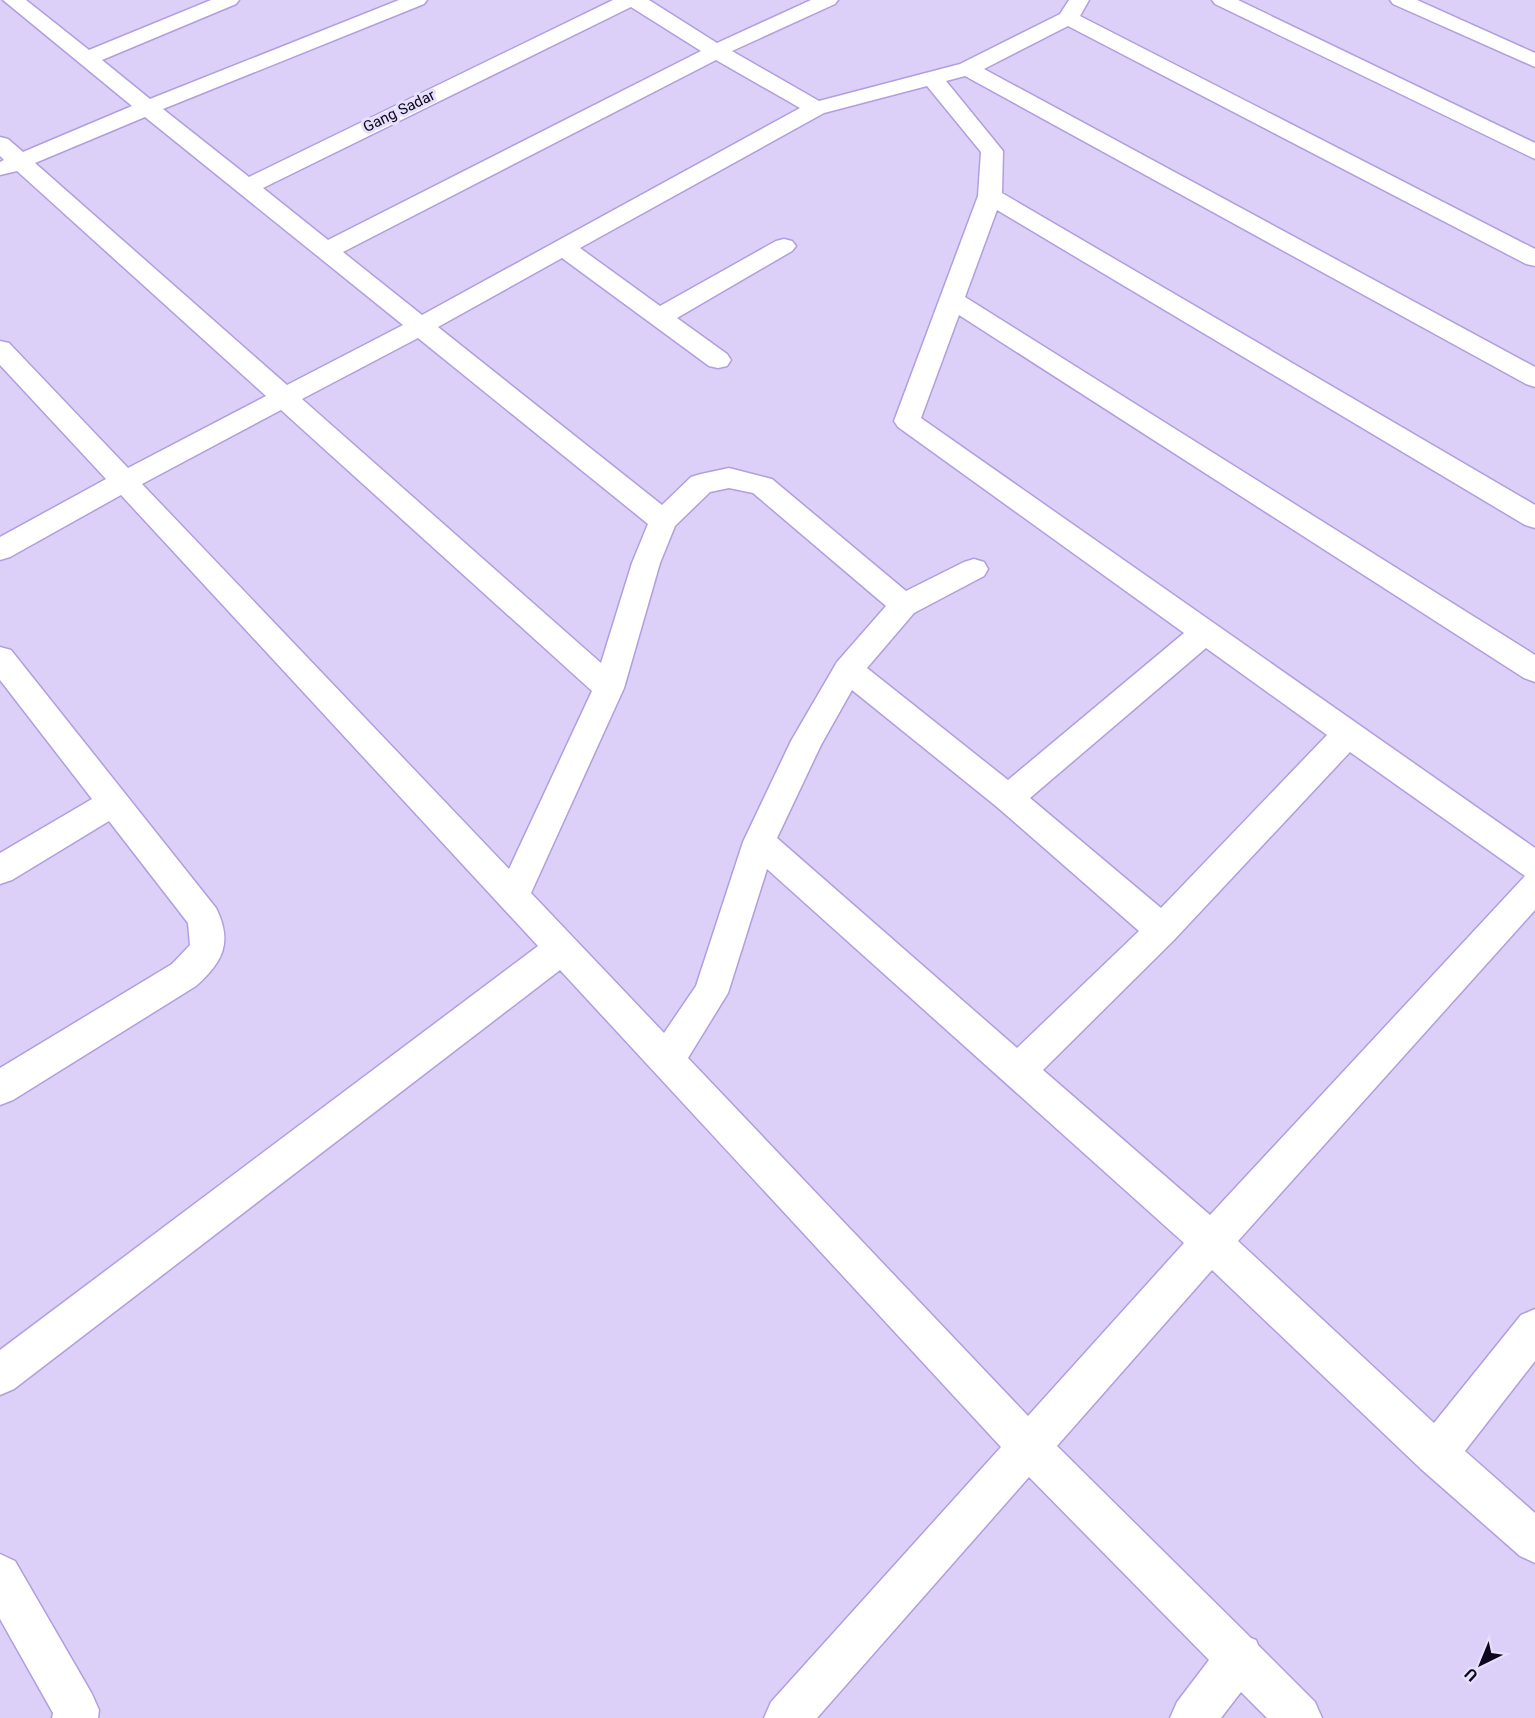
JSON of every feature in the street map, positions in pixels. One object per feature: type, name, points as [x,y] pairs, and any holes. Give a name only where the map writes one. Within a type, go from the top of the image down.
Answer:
[{"type":"street","points":[[87,59],[229,0]]},
{"type":"street","points":[[10,166],[147,108],[417,0]]},
{"type":"street","name":"Gang Sadar","points":[[247,187],[629,0]]},
{"type":"street","points":[[635,0],[716,51],[816,108]]},
{"type":"street","points":[[326,251],[716,51],[828,0]]},
{"type":"street","points":[[1222,0],[1535,152]]},
{"type":"street","points":[[1400,0],[1535,61]]},
{"type":"street","points":[[16,1],[663,521]]},
{"type":"street","points":[[0,550],[421,326],[816,108],[968,69],[1073,9],[1535,259]]},
{"type":"street","points":[[968,69],[1535,378]]},
{"type":"street","points":[[931,77],[992,150],[990,196],[907,421],[1535,866]]},
{"type":"street","points":[[0,144],[10,166],[285,397],[609,688]]},
{"type":"street","points":[[990,196],[1535,518]]},
{"type":"street","points":[[659,317],[784,246]]},
{"type":"street","points":[[563,248],[718,360]]},
{"type":"street","points":[[951,299],[1535,670]]},
{"type":"street","points":[[0,349],[1030,1448],[1240,1656],[1299,1718]]},
{"type":"street","points":[[513,896],[609,688],[646,563],[663,521],[701,484],[729,478],[762,486],[904,604]]},
{"type":"street","points":[[667,1059],[711,993],[759,842],[807,741],[848,670],[904,604],[974,568]]},
{"type":"street","points":[[1008,798],[1205,632]]},
{"type":"street","points":[[0,658],[204,918],[210,943],[202,959],[184,975],[0,1088]]},
{"type":"street","points":[[848,670],[1008,798],[1162,930]]},
{"type":"street","points":[[1017,1072],[1162,930],[1348,733]]},
{"type":"street","points":[[0,870],[113,801]]},
{"type":"street","points":[[759,842],[1211,1242],[1436,1454],[1535,1541]]},
{"type":"street","points":[[787,1718],[1030,1448],[1211,1242],[1535,887]]},
{"type":"street","points":[[0,1375],[562,948]]},
{"type":"street","points":[[1436,1454],[1535,1329]]},
{"type":"street","points":[[0,1576],[76,1710],[75,1718]]},
{"type":"street","points":[[1193,1718],[1240,1656]]}]
